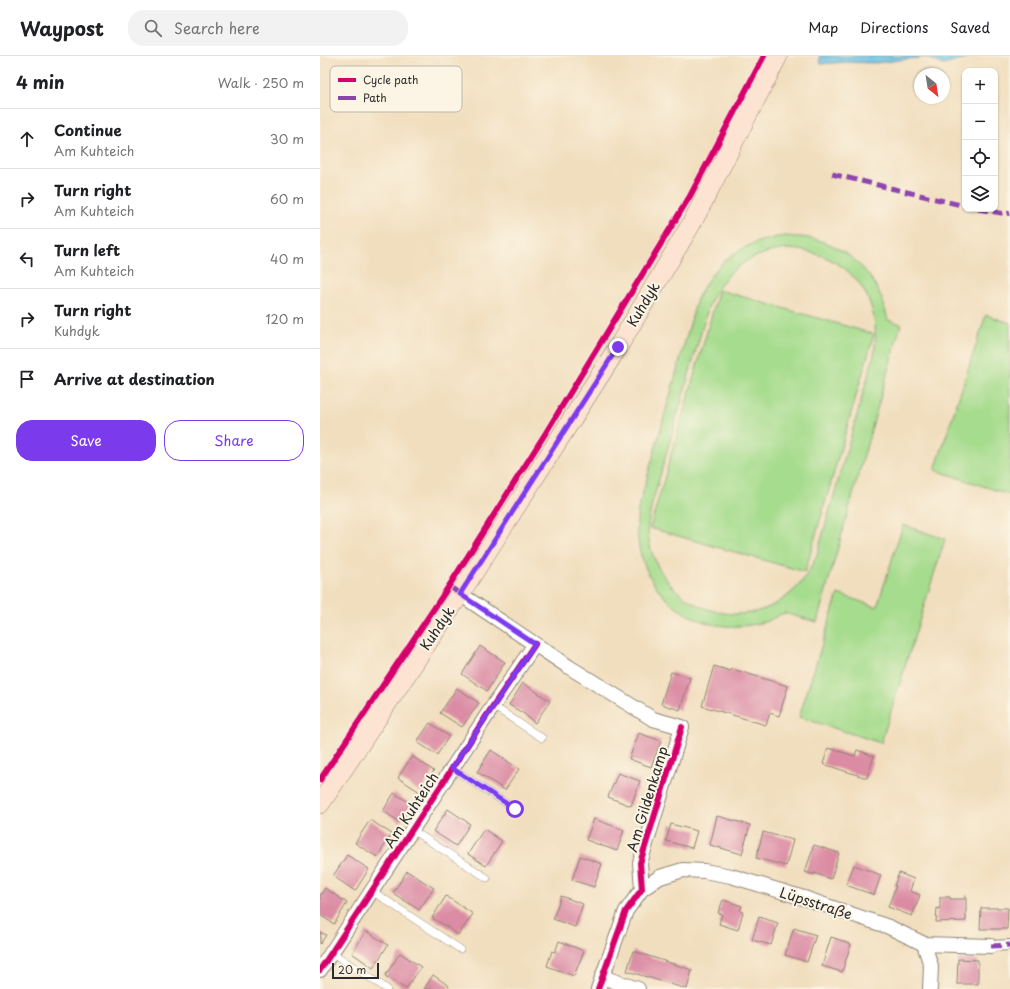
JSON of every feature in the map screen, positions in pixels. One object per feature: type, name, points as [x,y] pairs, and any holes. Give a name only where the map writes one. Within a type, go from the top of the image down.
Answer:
[{"type":"main road","name":"Kuhdyk","points":[[320,804],[460,594],[618,347],[693,221],[778,56]]},
{"type":"street","points":[[460,594],[535,644]]},
{"type":"street","name":"Am Gildenkamp","points":[[535,644],[571,663],[653,719],[682,727],[640,863],[642,889]]},
{"type":"street","name":"Am Kuhteich","points":[[320,970],[535,644]]},
{"type":"street","name":"Lüpsstraße","points":[[642,889],[660,877],[683,870],[704,871],[731,876],[807,899],[888,927],[924,944],[991,946]]},
{"type":"street","points":[[638,989],[600,983],[626,911],[642,889]]},
{"type":"street","points":[[924,944],[931,966],[930,989]]},
{"type":"street","points":[[991,946],[1010,945]]},
{"type":"lane","points":[[493,706],[542,738]]},
{"type":"lane","name":"Am Kuhteich","points":[[452,768],[515,809]]},
{"type":"lane","name":"Am Kuhteich","points":[[412,830],[487,878]]},
{"type":"lane","points":[[372,892],[460,949]]},
{"type":"lane","points":[[331,952],[387,989]]},
{"type":"green space","points":[[784,236],[807,238],[821,241],[841,250],[859,264],[867,273],[879,292],[888,320],[901,324],[817,622],[784,613],[767,621],[740,626],[714,624],[691,616],[671,603],[655,585],[644,563],[638,538],[638,510],[697,299],[704,285],[732,255],[743,248],[769,239]],"holes":[[[790,249],[811,253],[830,259],[845,269],[858,282],[867,297],[873,314],[875,334],[874,355],[817,555],[807,574],[794,590],[772,606],[748,613],[723,613],[700,606],[679,593],[663,574],[652,552],[648,525],[652,504],[708,308],[714,295],[730,273],[750,259],[762,254]]]},
{"type":"green space","points":[[719,290],[874,334],[805,572],[650,528]]},
{"type":"green space","points":[[986,315],[1010,323],[1010,495],[935,470]]},
{"type":"green space","points":[[903,525],[945,539],[881,743],[799,717],[838,594],[877,607]]},
{"type":"water","points":[[819,56],[967,56],[965,59],[943,65],[926,57],[875,63],[846,62],[821,64]]},
{"type":"building","points":[[480,646],[505,662],[487,691],[462,674]]},
{"type":"building","points":[[714,666],[731,671],[732,669],[788,686],[779,716],[770,713],[766,725],[702,706]]},
{"type":"building","points":[[671,672],[690,678],[680,710],[661,704]]},
{"type":"building","points":[[523,683],[550,701],[535,723],[523,713],[509,705]]},
{"type":"building","points":[[457,688],[479,703],[462,727],[440,713]]},
{"type":"building","points":[[430,723],[449,736],[437,755],[417,742]]},
{"type":"building","points":[[639,733],[661,741],[651,767],[629,759]]},
{"type":"building","points":[[828,748],[855,756],[857,750],[874,756],[867,778],[823,764]]},
{"type":"building","points":[[491,750],[519,769],[505,790],[477,772]]},
{"type":"building","points":[[412,756],[434,771],[420,792],[398,778]]},
{"type":"building","points":[[618,773],[640,781],[631,806],[608,797]]},
{"type":"building","points":[[394,793],[412,804],[400,822],[383,811]]},
{"type":"building","points":[[448,809],[470,824],[456,846],[433,831]]},
{"type":"building","points":[[717,816],[750,825],[742,854],[710,845]]},
{"type":"building","points":[[594,819],[624,830],[617,851],[586,840]]},
{"type":"building","points":[[370,820],[392,834],[377,857],[355,843]]},
{"type":"building","points":[[671,824],[697,831],[692,848],[666,841]]},
{"type":"building","points":[[484,829],[502,841],[486,866],[468,854]]},
{"type":"building","points":[[763,832],[793,840],[786,866],[756,858]]},
{"type":"building","points":[[814,845],[839,853],[831,879],[814,873],[814,875],[805,872]]},
{"type":"building","points":[[347,855],[369,869],[355,891],[333,876]]},
{"type":"building","points":[[580,856],[602,864],[594,887],[572,880]]},
{"type":"building","points":[[854,865],[881,875],[874,895],[846,885]]},
{"type":"building","points":[[407,871],[434,888],[419,910],[393,893]]},
{"type":"building","points":[[899,873],[914,879],[910,891],[920,895],[912,916],[888,907]]},
{"type":"building","points":[[325,888],[347,903],[334,924],[320,915],[320,896]]},
{"type":"building","points":[[446,896],[473,914],[458,935],[432,918]]},
{"type":"building","points":[[561,896],[583,904],[575,927],[553,919]]},
{"type":"building","points":[[965,896],[966,921],[936,922],[937,908],[940,909],[940,897],[965,899]]},
{"type":"building","points":[[723,900],[742,906],[740,911],[743,912],[738,930],[719,924],[722,914],[718,913]]},
{"type":"building","points":[[981,908],[1008,908],[1007,929],[980,929]]},
{"type":"building","points":[[759,917],[778,923],[771,945],[752,940]]},
{"type":"building","points":[[794,928],[816,935],[807,962],[785,955]]},
{"type":"building","points":[[366,931],[388,945],[373,968],[352,953]]},
{"type":"building","points":[[320,932],[326,935],[320,944]]},
{"type":"building","points":[[831,937],[851,944],[842,972],[822,966]]},
{"type":"building","points":[[559,941],[584,951],[574,976],[547,966],[552,951],[555,952]]},
{"type":"building","points":[[633,951],[692,970],[687,989],[627,971]]},
{"type":"building","points":[[400,953],[421,967],[406,989],[385,976]]},
{"type":"building","points":[[958,959],[978,960],[978,984],[957,984]]},
{"type":"building","points":[[433,975],[449,986],[447,989],[424,989]]},
{"type":"marked path","points":[[832,174],[962,205]]},
{"type":"marked path","points":[[995,212],[1006,214],[1010,213]]},
{"type":"marked path","points":[[449,586],[460,594]]},
{"type":"marked path","points":[[991,946],[1010,945]]},
{"type":"cycle path","points":[[320,780],[449,586],[545,434],[690,196],[764,56]]},
{"type":"cycle path","points":[[320,970],[535,644]]},
{"type":"cycle path","points":[[598,989],[626,911],[642,889],[640,863],[682,727]]},
{"type":"route","points":[[515,809],[452,768],[535,644],[460,594],[618,347]]}]
